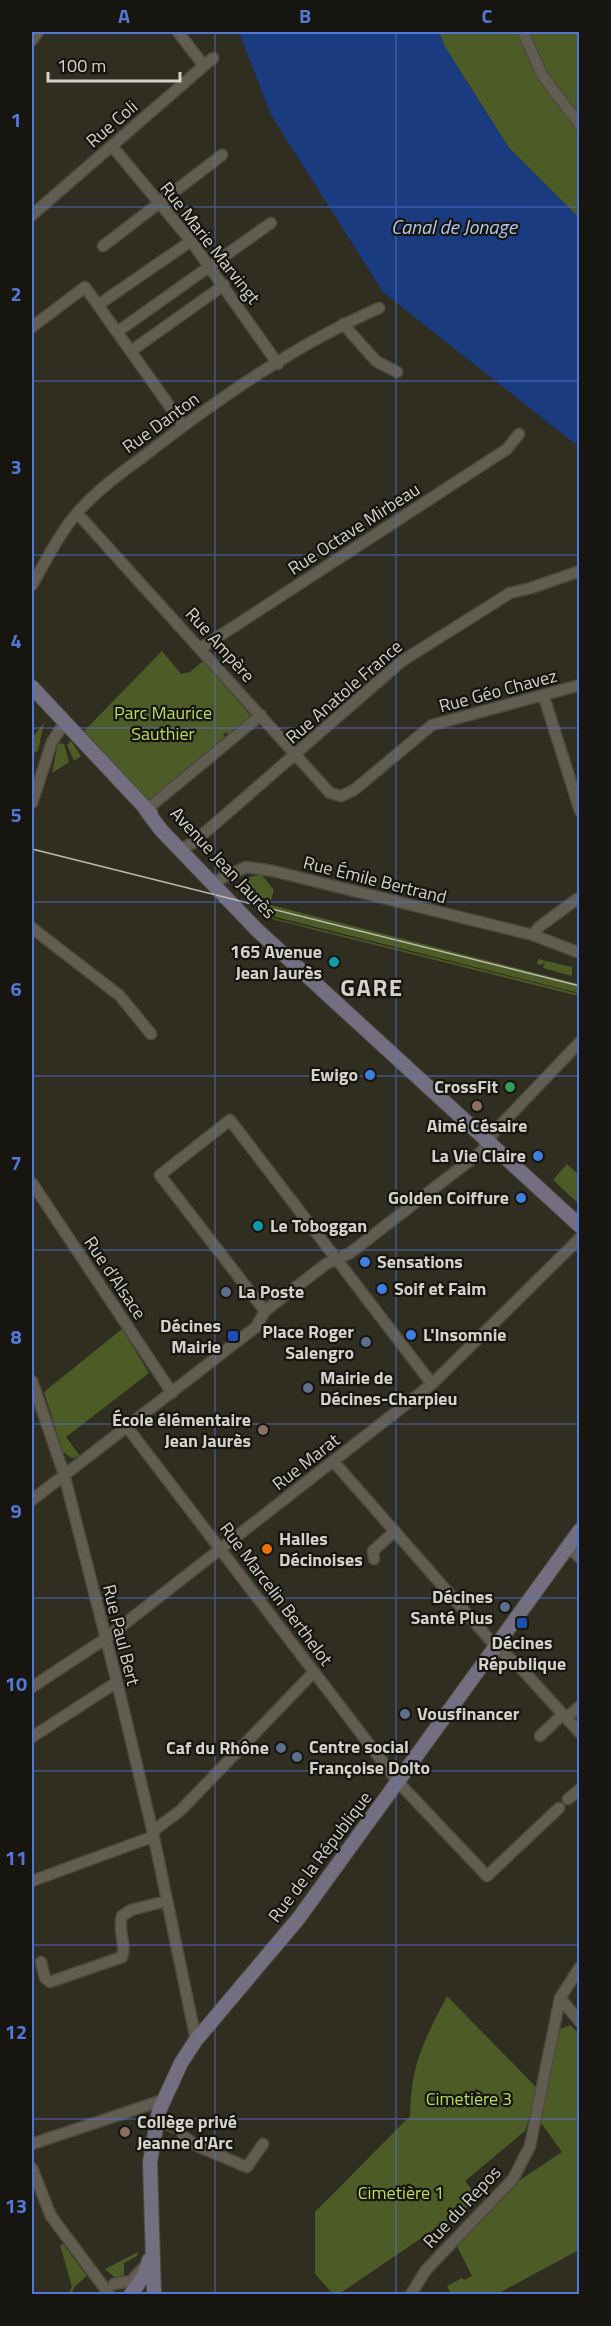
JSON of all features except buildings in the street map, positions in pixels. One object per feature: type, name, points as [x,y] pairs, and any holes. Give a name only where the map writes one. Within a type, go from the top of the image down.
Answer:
[{"type":"street","points":[[32,40],[38,32]]},
{"type":"street","points":[[178,32],[204,66]]},
{"type":"street","points":[[523,32],[543,75],[579,125]]},
{"type":"street","name":"Rue Coli","points":[[32,215],[213,58]]},
{"type":"street","name":"Rue Marie Marvingt","points":[[112,146],[211,267],[278,364]]},
{"type":"street","points":[[103,246],[222,155]]},
{"type":"street","points":[[117,332],[271,223]]},
{"type":"street","points":[[98,305],[191,241]]},
{"type":"street","points":[[131,351],[224,285]]},
{"type":"street","points":[[32,327],[85,287],[183,425]]},
{"type":"street","name":"Rue Danton","points":[[32,585],[77,513],[101,489],[183,425],[343,324],[379,308]]},
{"type":"street","points":[[343,324],[376,361],[397,372]]},
{"type":"street","name":"Rue Octave Mirbeau","points":[[201,648],[507,449],[519,434]]},
{"type":"street","name":"Rue Ampère","points":[[77,513],[330,793],[341,796]]},
{"type":"street","name":"Rue Anatole France","points":[[184,848],[297,755],[402,661],[510,593],[579,571]]},
{"type":"street","name":"Rue Géo Chavez","points":[[341,796],[354,790],[432,725],[544,697],[579,685]]},
{"type":"street","name":"Avenue Jean Jaurès","points":[[32,687],[272,942],[579,1226]]},
{"type":"street","points":[[544,697],[579,811]]},
{"type":"street","points":[[146,810],[261,715]]},
{"type":"street","points":[[32,803],[52,742],[64,723]]},
{"type":"street","name":"Rue Émile Bertrand","points":[[215,881],[246,867],[273,872],[533,935],[579,953]]},
{"type":"street","points":[[533,935],[539,927],[577,899]]},
{"type":"street","points":[[32,928],[120,996],[151,1034]]},
{"type":"street","points":[[32,1500],[256,1327],[265,1311],[326,1264],[350,1253],[481,1152],[494,1132],[579,1042]]},
{"type":"street","points":[[265,1311],[160,1175],[230,1120],[432,1384]]},
{"type":"street","name":"Rue d'Alsace","points":[[32,1183],[172,1393]]},
{"type":"street","name":"Rue Marat","points":[[32,1687],[105,1639],[432,1384],[579,1238]]},
{"type":"street","name":"Rue Paul Bert","points":[[32,1381],[64,1474],[117,1682],[153,1833],[195,2040]]},
{"type":"street","name":"Rue Marcelin Berthelot","points":[[128,1427],[398,1782],[487,1876],[559,1809]]},
{"type":"street","points":[[333,1461],[497,1648],[517,1664],[579,1732]]},
{"type":"street","name":"Rue de la République","points":[[154,2295],[150,2258],[149,2185],[163,2122],[163,2100],[195,2040],[298,1920],[497,1648],[579,1530]]},
{"type":"street","points":[[374,1559],[373,1551],[395,1531]]},
{"type":"street","points":[[567,1547],[579,1558]]},
{"type":"street","points":[[32,1881],[149,1838],[181,1810],[314,1672]]},
{"type":"street","points":[[32,1737],[117,1682]]},
{"type":"street","points":[[540,1736],[579,1706]]},
{"type":"street","points":[[568,1799],[579,1789]]},
{"type":"street","points":[[41,1962],[45,1978],[50,1982],[122,1957],[125,1949],[120,1931],[122,1916],[131,1910],[166,1901]]},
{"type":"street","points":[[579,1967],[560,1998],[579,2022]]},
{"type":"street","name":"Rue du Repos","points":[[411,2295],[426,2270],[513,2179],[530,2146],[560,1998]]},
{"type":"street","points":[[32,2144],[163,2100]]},
{"type":"street","points":[[183,2136],[199,2147],[246,2166],[263,2144]]},
{"type":"street","points":[[32,2168],[51,2216],[111,2289],[124,2295]]},
{"type":"street","points":[[111,2289],[131,2281],[150,2258]]},
{"type":"street","name":"Rue de la République","points":[[131,2295],[145,2274],[150,2258]]},
{"type":"green space","points":[[439,32],[523,32],[543,75],[579,125],[579,218],[509,148],[445,47]]},
{"type":"green space","points":[[526,32],[579,32],[579,118],[543,69]]},
{"type":"green space","name":"Parc Maurice Sauthier","points":[[162,651],[181,674],[190,672],[203,661],[252,717],[231,736],[226,732],[223,735],[227,739],[150,800],[146,800],[84,731]]},
{"type":"green space","points":[[44,723],[38,751],[32,754],[32,738]]},
{"type":"green space","points":[[71,741],[81,756],[74,761],[67,745]]},
{"type":"green space","points":[[58,743],[64,744],[69,762],[52,773]]},
{"type":"green space","points":[[261,874],[274,890],[271,900],[256,896],[243,879]]},
{"type":"green space","points":[[263,903],[579,984],[579,993],[260,913]]},
{"type":"green space","points":[[260,916],[579,994],[579,996]]},
{"type":"green space","points":[[538,959],[572,967],[572,976],[543,968],[545,961],[542,965],[537,964]]},
{"type":"green space","points":[[567,1164],[579,1175],[579,1204],[553,1180]]},
{"type":"green space","points":[[122,1329],[149,1373],[66,1437],[80,1456],[72,1458],[63,1452],[44,1392]]},
{"type":"green space","points":[[447,1996],[538,2089],[525,2131],[465,2181],[479,2199],[339,2294],[333,2294],[315,2274],[315,2212],[410,2116],[413,2081],[420,2053]]},
{"type":"green space","points":[[570,2025],[580,2034],[579,2250],[497,2294],[451,2294],[447,2286],[462,2278],[464,2280],[472,2276],[457,2246],[514,2184],[562,2152],[541,2123],[541,2117],[558,2030]]},
{"type":"green space","points":[[63,2244],[87,2276],[74,2287],[72,2294],[68,2294],[72,2287],[60,2245]]},
{"type":"green space","points":[[138,2252],[137,2256],[124,2263],[124,2278],[114,2277],[105,2269]]},
{"type":"water","name":"Canal de Jonage","points":[[239,32],[439,32],[445,47],[509,148],[579,218],[579,447],[383,292],[271,115]]},
{"type":"tunnel","points":[[168,2125],[183,2136]]},
{"type":"tram line","points":[[32,849],[580,986]]},
{"type":"place","name":"165 Avenue Jean Jaurès","points":[[334,962]]},
{"type":"place","name":"Ewigo","points":[[370,1075]]},
{"type":"place","name":"CrossFit","points":[[510,1087]]},
{"type":"place","name":"Aimé Césaire","points":[[477,1106]]},
{"type":"place","name":"La Vie Claire","points":[[538,1156]]},
{"type":"place","name":"Golden Coiffure","points":[[521,1198]]},
{"type":"place","name":"Le Toboggan","points":[[258,1226]]},
{"type":"place","name":"Sensations","points":[[365,1262]]},
{"type":"place","name":"Soif et Faim","points":[[382,1289]]},
{"type":"place","name":"La Poste","points":[[226,1292]]},
{"type":"place","name":"L'Insomnie","points":[[411,1335]]},
{"type":"place","name":"Décines Mairie","points":[[233,1336]]},
{"type":"place","name":"Place Roger Salengro","points":[[366,1342]]},
{"type":"place","name":"Mairie de Décines-Charpieu","points":[[308,1388]]},
{"type":"place","name":"École élémentaire Jean Jaurès","points":[[263,1430]]},
{"type":"place","name":"Halles Décinoises","points":[[267,1549]]},
{"type":"place","name":"Décines Santé Plus","points":[[505,1607]]},
{"type":"place","name":"Décines République","points":[[522,1623]]},
{"type":"place","name":"Vousfinancer","points":[[405,1714]]},
{"type":"place","name":"Caf du Rhône","points":[[281,1748]]},
{"type":"place","name":"Centre social Françoise Dolto","points":[[297,1757]]},
{"type":"place","name":"Collège privé Jeanne d'Arc","points":[[125,2132]]},
{"type":"district","name":"GARE","points":[[372,988]]},
{"type":"park label","name":"Cimetière 3","points":[[469,2099]]},
{"type":"park label","name":"Cimetière 1","points":[[401,2193]]}]
